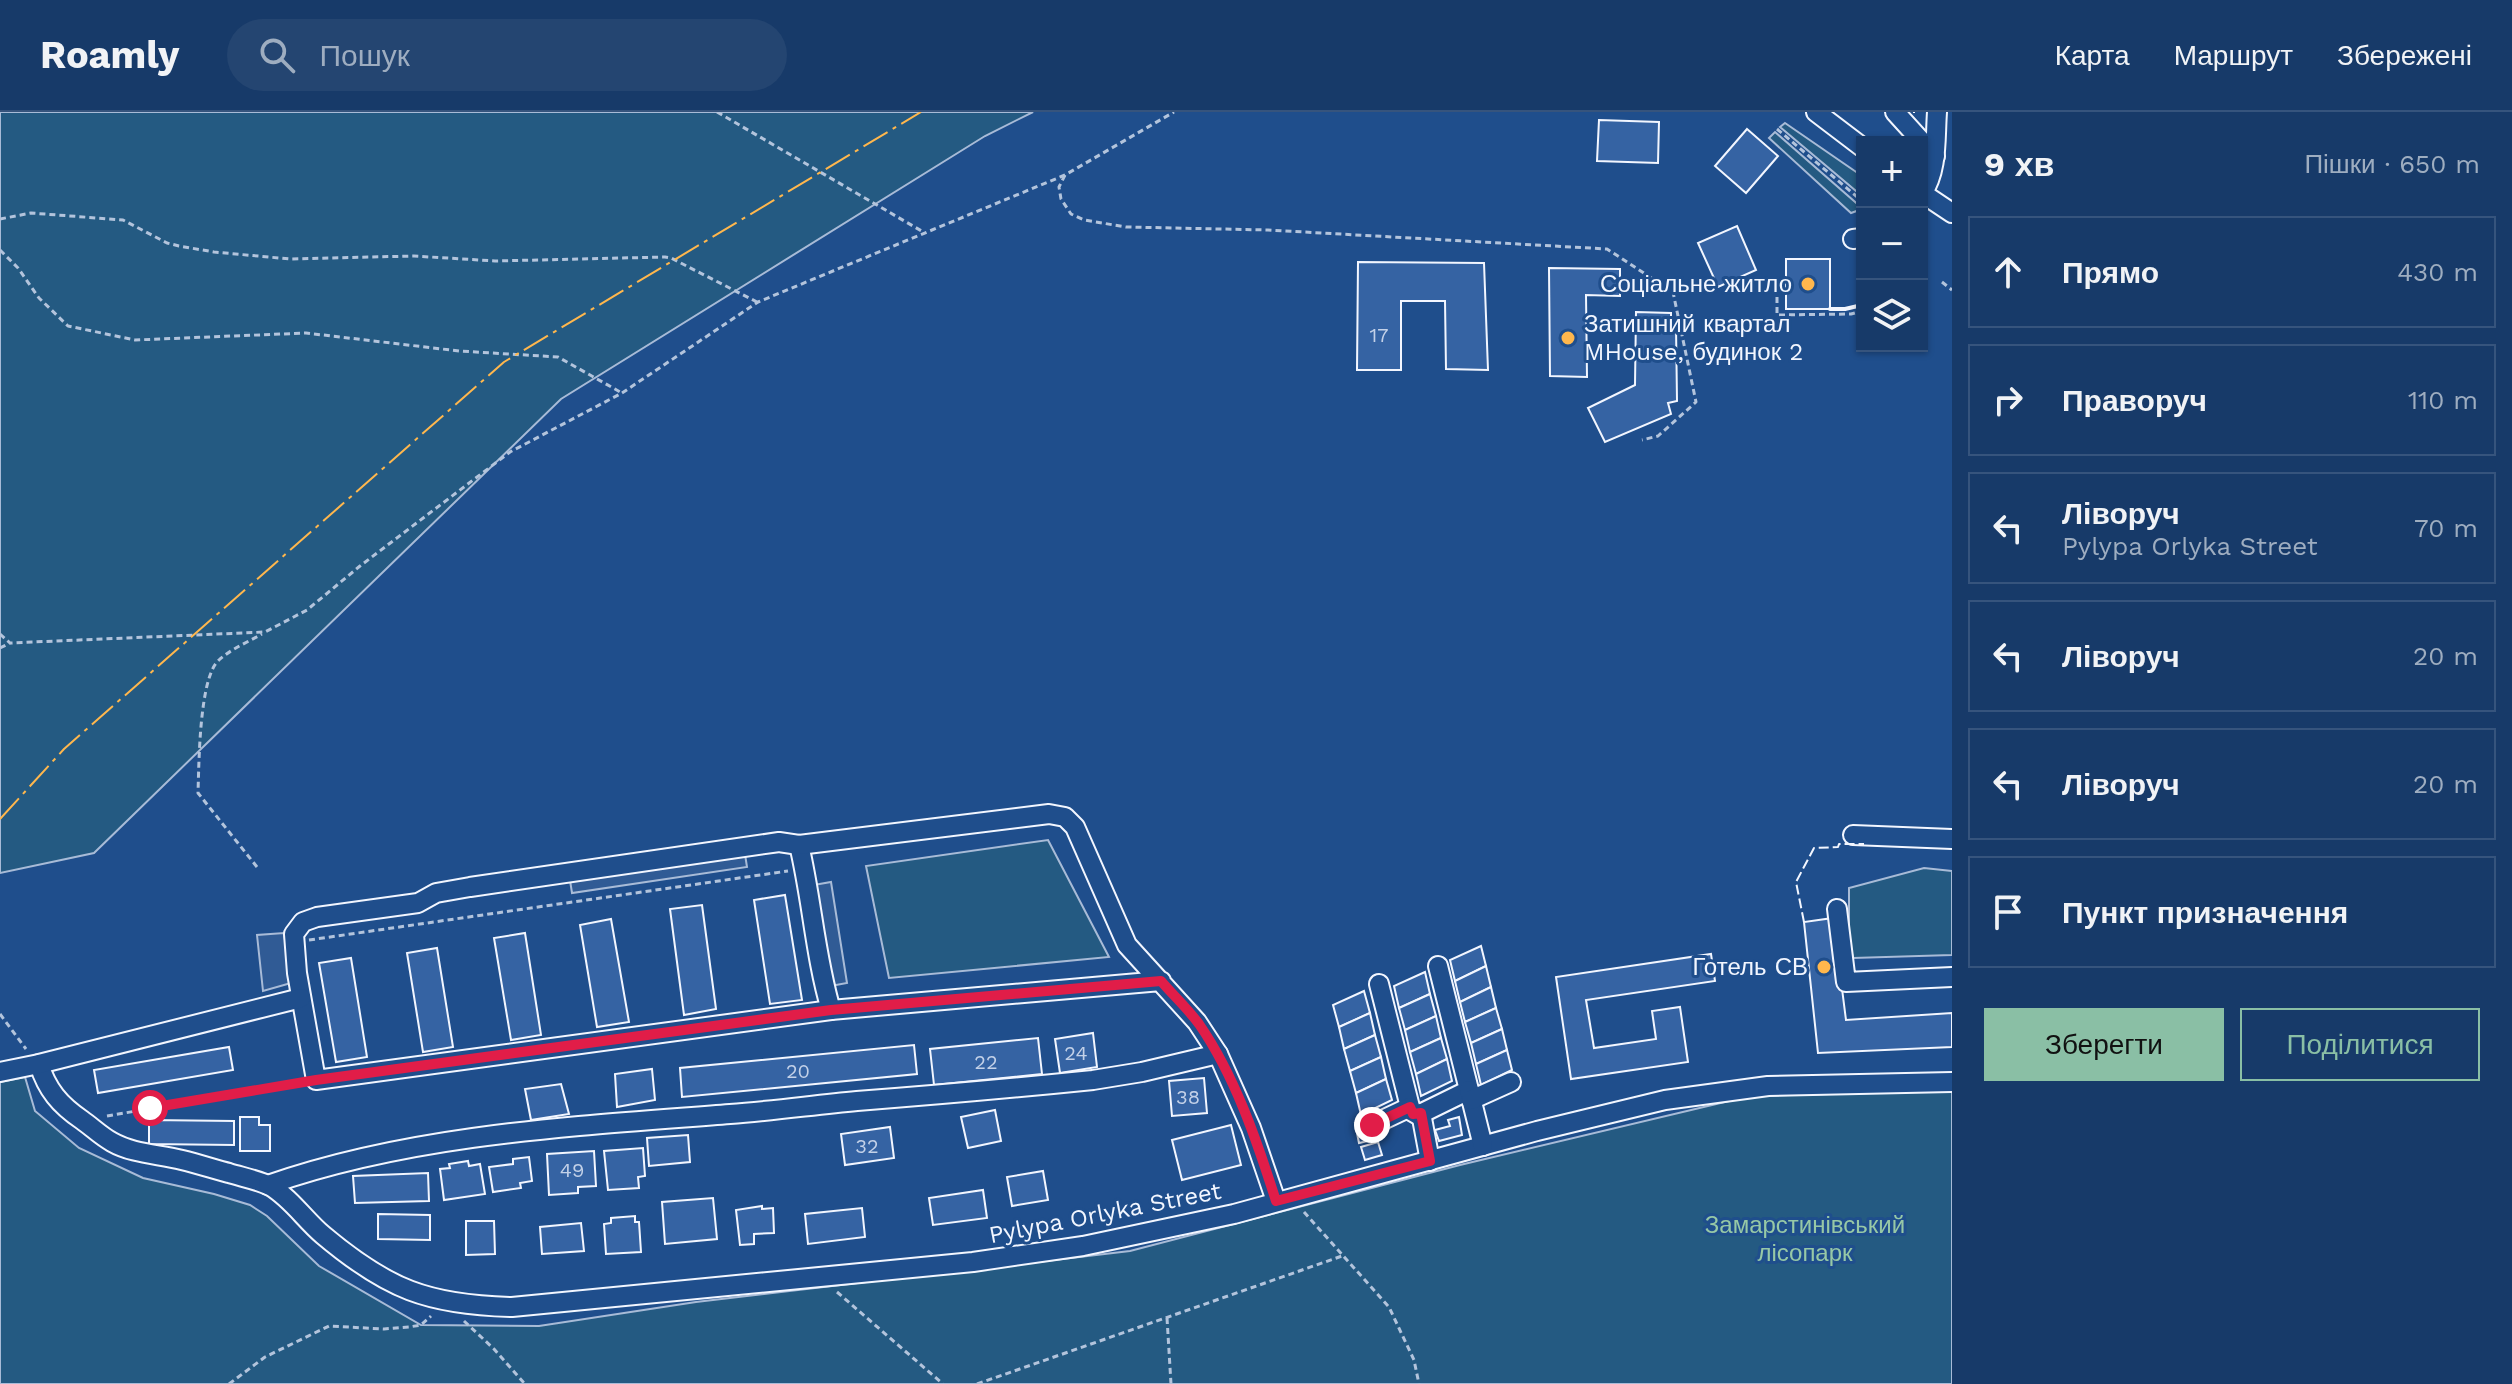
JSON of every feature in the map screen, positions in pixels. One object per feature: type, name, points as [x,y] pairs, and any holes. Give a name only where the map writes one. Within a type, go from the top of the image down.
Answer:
[{"type":"street","points":[[1816,112],[1856,142]]},
{"type":"street","points":[[1895,112],[1935,156]]},
{"type":"street","points":[[1928,185],[1935,156],[1937,112]]},
{"type":"street","points":[[1928,196],[1950,207]]},
{"type":"street","points":[[1161,981],[831,1010],[316,1080],[292,964],[294,934],[303,922],[317,917],[418,903],[436,893],[779,842],[799,845],[1049,814],[1065,817],[1075,827],[1127,945],[1161,981],[1197,1022],[1218,1054],[1284,1199]]},
{"type":"street","points":[[1853,835],[1952,839]]},
{"type":"street","points":[[799,845],[831,1010]]},
{"type":"street","points":[[1837,909],[1846,982],[1952,977]]},
{"type":"street","points":[[1438,966],[1483,1146]]},
{"type":"street","points":[[1379,984],[1430,1161]]},
{"type":"street","points":[[0,1072],[301,998]]},
{"type":"street","points":[[268,1185],[354,1159],[476,1138],[631,1120],[764,1112],[1093,1080],[1218,1054]]},
{"type":"street","name":"Pylypa Orlyka Street","points":[[39,1064],[53,1096],[113,1142],[142,1153],[181,1159],[268,1185],[289,1199],[322,1235],[386,1282],[440,1301],[489,1307],[562,1304],[973,1262],[1083,1246],[1234,1214],[1635,1106],[1768,1086],[1952,1082]]},
{"type":"street","points":[[1372,1125],[1511,1082]]},
{"type":"path","points":[[717,112],[926,234]]},
{"type":"path","points":[[257,867],[198,793],[200,732],[206,691],[217,661],[307,610],[510,452],[622,393],[758,302],[1065,175],[1174,112]]},
{"type":"path","points":[[1777,129],[1856,196]]},
{"type":"path","points":[[1065,175],[1059,187],[1061,199],[1071,214],[1084,220],[1126,227],[1282,230],[1607,249],[1673,292],[1696,402],[1658,436],[1642,440]]},
{"type":"path","points":[[0,219],[31,213],[123,220],[179,246],[290,259],[414,256],[495,261],[665,257],[758,302]]},
{"type":"path","points":[[0,250],[18,268],[39,298],[68,326],[135,340],[306,333],[459,351],[558,357],[622,393]]},
{"type":"path","points":[[1942,282],[1952,290]]},
{"type":"path","points":[[1777,287],[1777,315],[1856,313]]},
{"type":"path","points":[[0,648],[10,643],[265,632]]},
{"type":"path","points":[[0,634],[10,643]]},
{"type":"path","points":[[306,941],[788,871]]},
{"type":"path","points":[[0,1014],[39,1064]]},
{"type":"path","points":[[83,1121],[316,1080]]},
{"type":"path","points":[[1284,1199],[1389,1307],[1414,1360],[1419,1384]]},
{"type":"path","points":[[977,1384],[1342,1256]]},
{"type":"path","points":[[819,1276],[943,1384]]},
{"type":"path","points":[[229,1384],[265,1357],[329,1326],[384,1329],[421,1325],[433,1314],[440,1301],[494,1349],[525,1384]]},
{"type":"path","points":[[1167,1318],[1171,1384]]},
{"type":"green space","points":[[0,112],[1033,112],[985,136],[561,399],[94,853],[0,873]]},
{"type":"green space","points":[[1785,123],[1856,172],[1856,191],[1780,127]]},
{"type":"green space","points":[[1775,132],[1856,203],[1856,211],[1851,213],[1769,138]]},
{"type":"green space","points":[[1048,840],[1109,957],[889,978],[866,866]]},
{"type":"green space","points":[[1924,868],[1952,871],[1952,955],[1853,958],[1849,940],[1849,888]]},
{"type":"green space","name":"Замарстинівський лісопарк","points":[[25,1077],[35,1111],[79,1148],[143,1178],[250,1205],[267,1216],[319,1266],[421,1325],[539,1326],[696,1302],[1130,1251],[1460,1165],[1750,1096],[1952,1091],[1952,1384],[0,1384],[0,1082]]},
{"type":"shaded area","points":[[744,848],[747,867],[572,893],[569,874]]},
{"type":"shaded area","points":[[831,882],[847,983],[825,987],[808,886]]},
{"type":"shaded area","points":[[284,933],[291,983],[263,991],[257,935]]},
{"type":"building","points":[[1599,120],[1659,122],[1658,163],[1597,161]]},
{"type":"building","points":[[1747,129],[1778,156],[1746,193],[1715,166]]},
{"type":"building","points":[[1737,226],[1756,270],[1718,287],[1698,243]]},
{"type":"building","name":"Соціальне житло","points":[[1786,259],[1830,259],[1830,309],[1786,309]]},
{"type":"building","points":[[1358,262],[1484,263],[1488,370],[1446,369],[1445,301],[1401,301],[1401,370],[1357,370]]},
{"type":"building","name":"Затишний квартал MHouse, будинок 2","points":[[1549,268],[1620,269],[1620,296],[1586,295],[1587,377],[1550,376]]},
{"type":"building","points":[[1636,312],[1671,313],[1671,326],[1676,326],[1677,401],[1668,403],[1671,414],[1605,442],[1588,408],[1635,385]]},
{"type":"building","points":[[785,895],[802,1000],[770,1004],[754,900]]},
{"type":"building","points":[[702,905],[716,1009],[684,1015],[670,909]]},
{"type":"building","points":[[1833,918],[1846,1020],[1952,1013],[1952,1047],[1818,1053],[1804,922]]},
{"type":"building","points":[[611,919],[629,1022],[597,1027],[580,925]]},
{"type":"building","points":[[525,933],[541,1035],[511,1040],[494,938]]},
{"type":"building","points":[[1481,946],[1486,966],[1455,981],[1450,960]]},
{"type":"building","points":[[437,948],[453,1047],[423,1052],[407,953]]},
{"type":"building","points":[[1711,954],[1715,981],[1586,1000],[1594,1048],[1656,1039],[1652,1011],[1680,1007],[1688,1062],[1571,1079],[1556,977]]},
{"type":"building","points":[[351,958],[367,1057],[336,1062],[319,963]]},
{"type":"building","points":[[1486,966],[1491,987],[1460,1002],[1455,981]]},
{"type":"building","points":[[1425,972],[1430,994],[1399,1008],[1394,986]]},
{"type":"building","points":[[1491,987],[1496,1008],[1465,1022],[1460,1002]]},
{"type":"building","points":[[1364,991],[1370,1013],[1339,1027],[1333,1005]]},
{"type":"building","points":[[1430,994],[1436,1016],[1405,1030],[1399,1008]]},
{"type":"building","points":[[1496,1008],[1502,1029],[1471,1043],[1465,1022]]},
{"type":"building","points":[[1370,1013],[1375,1035],[1344,1049],[1339,1027]]},
{"type":"building","points":[[1436,1016],[1441,1038],[1410,1052],[1405,1030]]},
{"type":"building","points":[[1502,1029],[1507,1050],[1476,1064],[1471,1043]]},
{"type":"building","points":[[1093,1033],[1097,1067],[1060,1073],[1055,1039]]},
{"type":"building","points":[[1375,1035],[1381,1057],[1350,1071],[1344,1049]]},
{"type":"building","points":[[1038,1038],[1042,1074],[934,1085],[930,1049]]},
{"type":"building","points":[[1441,1038],[1447,1059],[1416,1074],[1410,1052]]},
{"type":"building","points":[[914,1045],[917,1074],[682,1097],[680,1068]]},
{"type":"building","points":[[229,1047],[233,1070],[98,1093],[94,1070]]},
{"type":"building","points":[[1507,1050],[1512,1070],[1481,1085],[1476,1064]]},
{"type":"building","points":[[1381,1057],[1386,1079],[1356,1093],[1350,1071]]},
{"type":"building","points":[[1447,1059],[1452,1081],[1421,1096],[1416,1074]]},
{"type":"building","points":[[652,1069],[655,1100],[617,1107],[615,1074]]},
{"type":"building","points":[[1204,1078],[1207,1113],[1172,1116],[1169,1081]]},
{"type":"building","points":[[1386,1079],[1392,1100],[1361,1115],[1356,1093]]},
{"type":"building","points":[[561,1084],[569,1114],[531,1120],[525,1089]]},
{"type":"building","points":[[995,1110],[1001,1141],[968,1148],[961,1117]]},
{"type":"building","points":[[240,1117],[259,1117],[259,1125],[270,1125],[270,1151],[240,1151]]},
{"type":"building","points":[[1459,1117],[1462,1135],[1439,1141],[1435,1130],[1450,1126],[1448,1120]]},
{"type":"building","points":[[149,1120],[234,1121],[234,1145],[149,1144]]},
{"type":"building","points":[[1365,1121],[1368,1141],[1359,1143],[1355,1123]]},
{"type":"building","points":[[1231,1125],[1241,1165],[1182,1180],[1172,1140]]},
{"type":"building","points":[[890,1127],[894,1158],[845,1165],[841,1134]]},
{"type":"building","points":[[688,1135],[690,1162],[649,1166],[647,1138]]},
{"type":"building","points":[[1378,1142],[1382,1155],[1365,1160],[1361,1147]]},
{"type":"building","points":[[643,1148],[645,1176],[638,1177],[639,1188],[608,1190],[604,1151]]},
{"type":"building","points":[[594,1151],[596,1186],[578,1187],[578,1193],[549,1195],[547,1154]]},
{"type":"building","points":[[529,1157],[532,1181],[520,1183],[521,1188],[493,1192],[489,1167],[513,1164],[513,1159]]},
{"type":"building","points":[[468,1161],[469,1166],[480,1164],[485,1194],[444,1200],[440,1169]]},
{"type":"building","points":[[1043,1171],[1048,1200],[1012,1206],[1007,1177]]},
{"type":"building","points":[[428,1173],[429,1201],[355,1203],[353,1176]]},
{"type":"building","points":[[983,1190],[987,1218],[933,1225],[929,1198]]},
{"type":"building","points":[[713,1198],[717,1239],[665,1244],[662,1202]]},
{"type":"building","points":[[762,1206],[762,1209],[773,1208],[774,1233],[754,1234],[754,1244],[740,1245],[736,1210]]},
{"type":"building","points":[[862,1208],[865,1237],[808,1244],[805,1214]]},
{"type":"building","points":[[378,1214],[430,1215],[430,1240],[378,1239]]},
{"type":"building","points":[[635,1216],[635,1222],[639,1222],[641,1252],[606,1254],[604,1224],[611,1223],[611,1218]]},
{"type":"building","points":[[466,1221],[494,1221],[495,1254],[466,1255]]},
{"type":"building","points":[[581,1223],[584,1251],[542,1254],[540,1227]]},
{"type":"fence","points":[[1830,309],[1856,306]]},
{"type":"fence","points":[[1804,922],[1796,882],[1814,848],[1864,844]]},
{"type":"wall","points":[[1830,309],[1856,306]]},
{"type":"power","points":[[0,819],[64,749],[504,362],[921,112]]},
{"type":"place","name":"Соціальне житло","points":[[1808,284]]},
{"type":"place","name":"Затишний квартал MHouse, будинок 2","points":[[1568,338]]},
{"type":"place","name":"Готель СВ","points":[[1824,967]]},
{"type":"route","points":[[150,1108],[316,1080],[831,1010],[1161,981],[1197,1022],[1218,1054],[1251,1128],[1276,1201],[1430,1161],[1421,1113],[1413,1114],[1410,1107],[1372,1125]]}]
